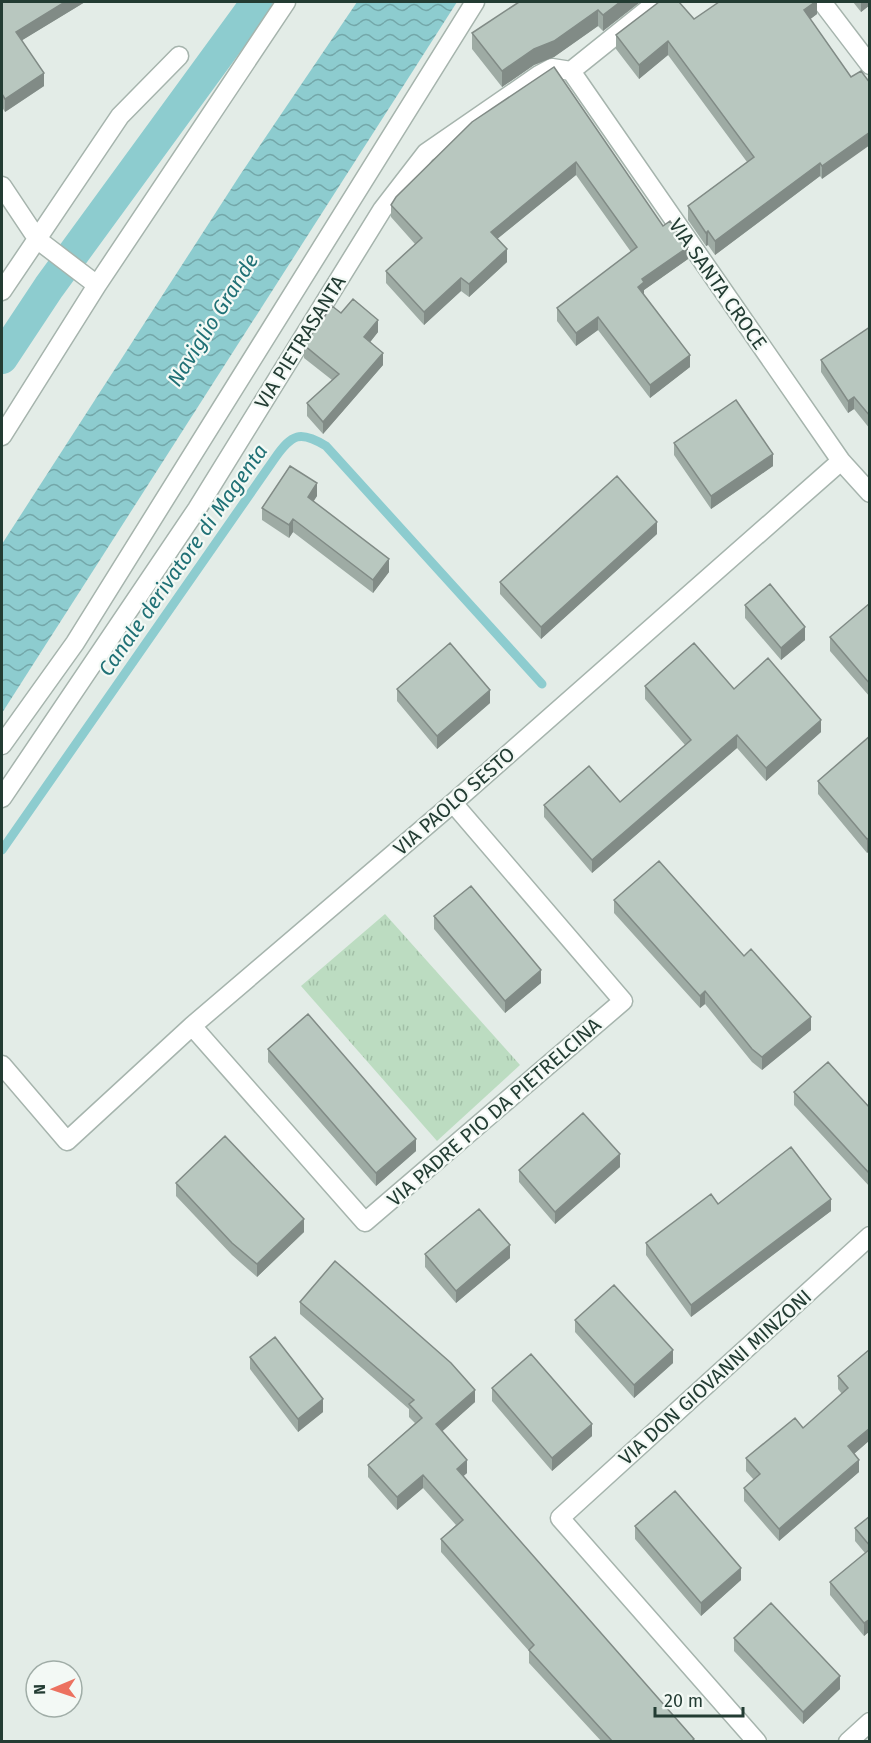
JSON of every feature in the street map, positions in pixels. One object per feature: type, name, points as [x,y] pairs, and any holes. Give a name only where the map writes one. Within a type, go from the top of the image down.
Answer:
[{"type":"street","points":[[2,436],[98,285],[286,2]]},
{"type":"street","points":[[2,746],[75,643],[475,2]]},
{"type":"street","points":[[571,71],[657,2]]},
{"type":"street","points":[[822,2],[870,65]]},
{"type":"street","points":[[2,291],[120,116],[179,56]]},
{"type":"street","name":"VIA PIETRASANTA","points":[[2,798],[197,509],[382,210],[426,153],[539,75],[552,68],[571,71]]},
{"type":"street","name":"VIA SANTA CROCE","points":[[571,71],[841,461],[870,493]]},
{"type":"street","points":[[2,186],[38,240],[98,285]]},
{"type":"street","name":"VIA PAOLO SESTO","points":[[2,1065],[67,1141],[192,1026],[453,803],[841,461]]},
{"type":"street","name":"VIA PADRE PIO DA PIETRELCINA","points":[[192,1026],[365,1222],[374,1215],[623,1001],[453,803]]},
{"type":"street","name":"VIA DON GIOVANNI MINZONI","points":[[757,1742],[560,1518],[870,1236]]},
{"type":"street","points":[[848,1742],[870,1722]]},
{"type":"green space","points":[[385,914],[520,1065],[437,1141],[301,986]]},
{"type":"water","name":"Naviglio Grande","points":[[357,2],[457,2],[2,713],[2,544],[240,175]]},
{"type":"building","points":[[2,2],[65,2],[16,32],[44,73],[5,99],[2,94]]},
{"type":"building","points":[[519,2],[620,2],[603,15],[598,10],[554,41],[534,49],[502,71],[472,33]]},
{"type":"building","points":[[659,2],[679,2],[694,19],[719,2],[815,2],[804,10],[851,77],[861,71],[870,83],[870,132],[822,166],[820,163],[715,241],[708,231],[706,233],[688,206],[754,157],[668,41],[639,65],[616,35]]},
{"type":"building","points":[[554,67],[663,226],[670,221],[688,247],[642,279],[644,282],[638,287],[690,355],[650,385],[598,317],[576,333],[557,308],[637,247],[576,162],[491,232],[507,249],[469,284],[461,278],[424,312],[386,271],[422,238],[391,205],[396,197],[472,122]]},
{"type":"building","points":[[353,299],[378,320],[364,337],[383,353],[323,422],[307,403],[339,374],[304,345],[332,306],[341,313]]},
{"type":"building","points":[[870,327],[870,416],[854,397],[848,401],[821,360]]},
{"type":"building","points":[[736,400],[773,454],[711,496],[674,443]]},
{"type":"building","points":[[290,466],[317,483],[308,497],[389,559],[373,580],[293,519],[289,525],[262,508]]},
{"type":"building","points":[[617,476],[657,522],[541,627],[500,582]]},
{"type":"building","points":[[770,584],[805,627],[781,648],[745,605]]},
{"type":"building","points":[[870,603],[870,684],[830,637]]},
{"type":"building","points":[[450,643],[490,690],[437,736],[397,689]]},
{"type":"building","points":[[694,643],[734,689],[768,658],[821,720],[766,768],[737,735],[592,860],[544,805],[589,766],[620,802],[691,740],[645,686]]},
{"type":"building","points":[[870,736],[870,837],[867,839],[818,781]]},
{"type":"building","points":[[659,861],[744,956],[751,949],[811,1017],[762,1057],[752,1049],[705,991],[700,996],[614,900]]},
{"type":"building","points":[[471,886],[541,970],[505,1001],[434,916]]},
{"type":"building","points":[[308,1014],[416,1139],[376,1173],[268,1049]]},
{"type":"building","points":[[828,1062],[870,1108],[870,1174],[794,1092]]},
{"type":"building","points":[[583,1113],[620,1154],[555,1212],[519,1170]]},
{"type":"building","points":[[225,1136],[304,1219],[257,1264],[232,1243],[176,1183]]},
{"type":"building","points":[[791,1147],[831,1199],[691,1305],[646,1243],[711,1194],[718,1204]]},
{"type":"building","points":[[479,1209],[510,1245],[456,1291],[425,1254]]},
{"type":"building","points":[[335,1261],[451,1363],[475,1390],[436,1424],[467,1460],[457,1469],[694,1739],[691,1742],[613,1742],[529,1650],[534,1645],[441,1539],[463,1520],[423,1475],[397,1497],[368,1465],[422,1418],[409,1404],[414,1400],[300,1302]]},
{"type":"building","points":[[614,1285],[673,1350],[634,1385],[575,1320]]},
{"type":"building","points":[[275,1337],[323,1399],[298,1419],[250,1357]]},
{"type":"building","points":[[870,1349],[870,1428],[848,1446],[859,1460],[779,1529],[744,1488],[760,1474],[746,1458],[795,1418],[803,1428],[848,1388],[838,1376]]},
{"type":"building","points":[[531,1354],[592,1424],[552,1458],[492,1388]]},
{"type":"building","points":[[675,1491],[741,1568],[701,1603],[635,1526]]},
{"type":"building","points":[[870,1516],[870,1546],[855,1528]]},
{"type":"building","points":[[870,1549],[870,1619],[864,1623],[830,1582]]},
{"type":"building","points":[[771,1603],[840,1676],[803,1712],[734,1638]]},
{"type":"waterway","points":[[2,358],[49,287],[257,2]]},
{"type":"waterway","name":"Canale derivatore di Magenta","points":[[2,850],[275,458],[286,444],[297,437],[303,436],[326,446],[542,684]]}]
